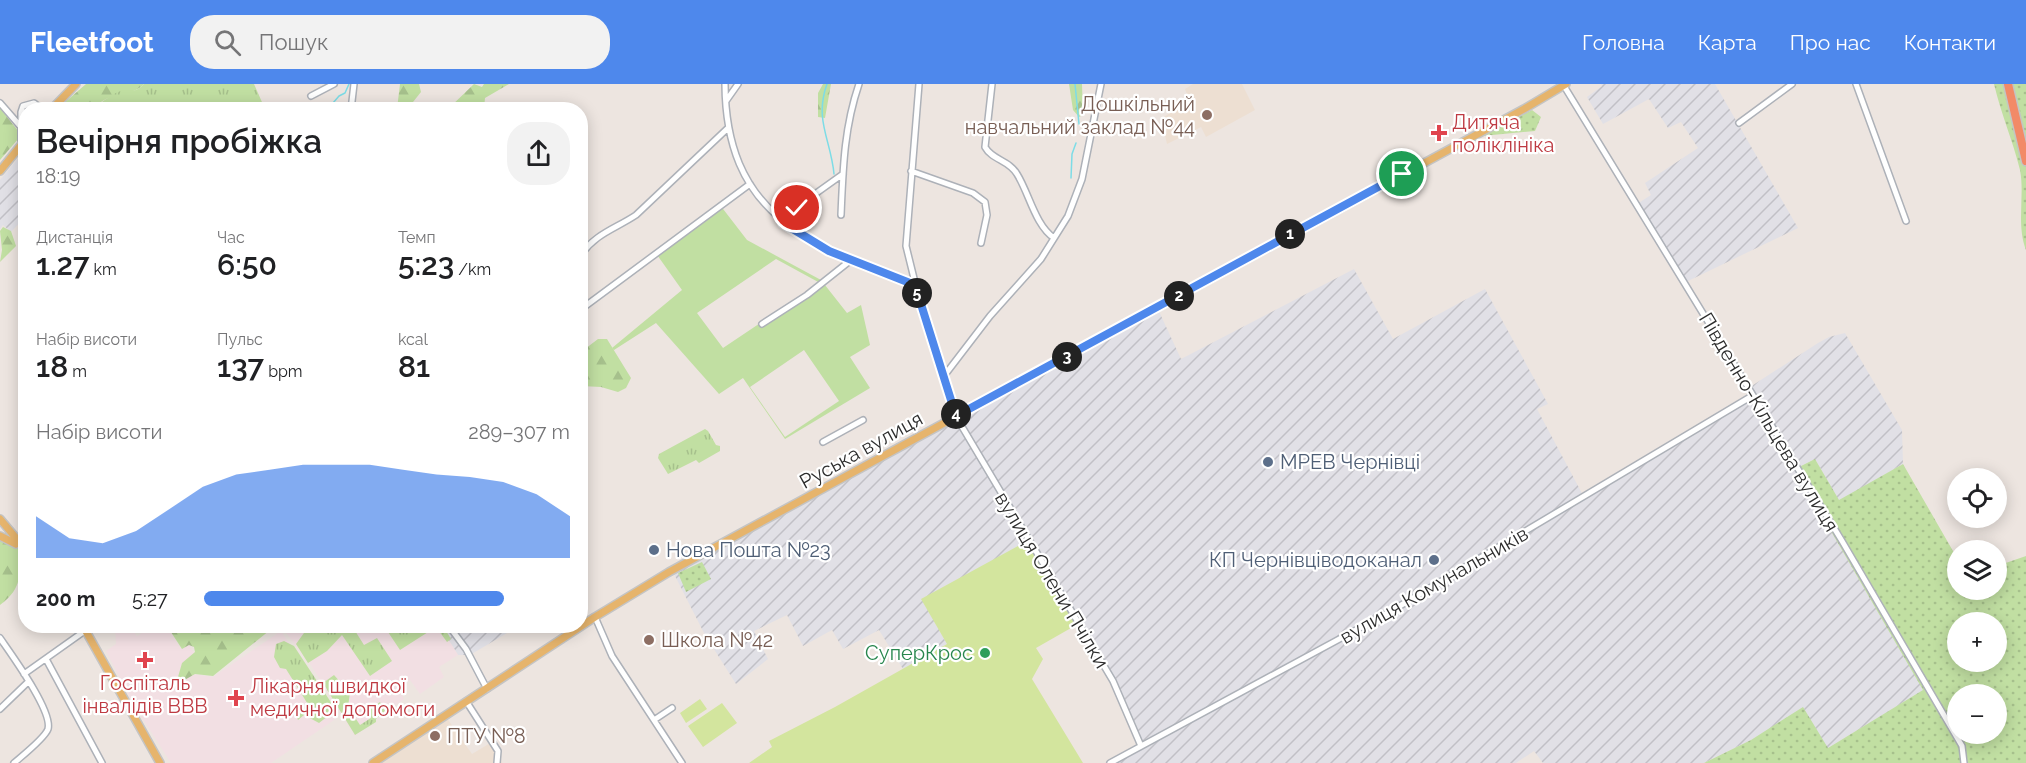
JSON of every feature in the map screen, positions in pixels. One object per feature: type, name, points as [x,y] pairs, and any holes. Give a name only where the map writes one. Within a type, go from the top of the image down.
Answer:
[{"type":"highway","points":[[2008,84],[2026,161]]},
{"type":"main road","points":[[59,102],[76,84]]},
{"type":"main road","name":"Руська вулиця","points":[[588,622],[672,570],[1565,85]]},
{"type":"main road","points":[[0,171],[18,149]]},
{"type":"main road","points":[[0,519],[18,542]]},
{"type":"main road","points":[[0,536],[18,545]]},
{"type":"main road","points":[[88,633],[159,762]]},
{"type":"main road","name":"Руська вулиця","points":[[373,763],[571,633]]},
{"type":"street","points":[[311,96],[334,84]]},
{"type":"street","points":[[352,102],[354,84]]},
{"type":"street","points":[[725,84],[728,128],[735,156],[769,212],[829,251],[915,285]]},
{"type":"street","points":[[725,102],[738,84]]},
{"type":"street","points":[[841,215],[844,145],[849,113],[859,84]]},
{"type":"street","name":"вулиця Олени Пчілки","points":[[919,84],[906,246],[915,285],[956,416],[1089,645],[1113,681],[1142,746]]},
{"type":"street","points":[[992,84],[985,147],[992,156],[1010,164],[1030,197],[1039,219],[1048,234],[1054,238]]},
{"type":"street","points":[[944,376],[990,316],[1041,259],[1068,216],[1082,179],[1101,84]]},
{"type":"street","points":[[1739,123],[1792,84]]},
{"type":"street","points":[[1856,84],[1906,221]]},
{"type":"street","name":"Південно-Кільцева вулиця","points":[[1565,85],[1905,646],[1962,746],[1964,763]]},
{"type":"street","points":[[0,104],[18,124]]},
{"type":"street","points":[[588,248],[609,228],[621,225],[636,215],[728,128]]},
{"type":"street","points":[[911,171],[973,193],[985,202],[987,216],[981,243]]},
{"type":"street","points":[[783,223],[814,194],[843,174]]},
{"type":"street","points":[[588,304],[750,184]]},
{"type":"street","points":[[762,324],[807,295],[851,260]]},
{"type":"street","name":"вулиця Комунальників","points":[[1110,763],[1393,610],[1752,396]]},
{"type":"street","points":[[823,442],[863,420]]},
{"type":"street","points":[[595,617],[612,656],[682,763]]},
{"type":"street","points":[[24,674],[79,633]]},
{"type":"street","points":[[454,633],[471,657],[487,688]]},
{"type":"street","points":[[1,640],[24,674],[47,719],[48,730],[14,763]]},
{"type":"street","points":[[46,659],[102,763]]},
{"type":"street","points":[[0,710],[28,682]]},
{"type":"street","points":[[466,701],[498,751],[497,763]]},
{"type":"street","points":[[654,720],[672,708]]},
{"type":"shaded area","name":"Дошкільний навчальний заклад №44","points":[[1193,84],[1242,84],[1255,110],[1206,137],[1201,127],[1167,144],[1161,119],[1189,100],[1185,89]]},
{"type":"shaded area","points":[[1601,84],[1715,84],[1798,228],[1686,282],[1637,204],[1651,195],[1645,183],[1698,148],[1681,122],[1668,128],[1649,99],[1603,124],[1587,97],[1602,86]]},
{"type":"shaded area","points":[[18,158],[18,224],[11,232],[3,225],[0,229],[0,180]]},
{"type":"shaded area","points":[[1354,269],[1393,339],[1485,289],[1548,404],[1537,409],[1585,499],[1751,398],[1747,389],[1818,343],[1829,337],[1845,333],[1902,430],[1903,464],[1839,501],[1815,459],[1795,469],[1924,690],[1828,748],[1751,740],[1704,763],[1543,763],[1534,751],[1516,763],[1113,763],[1142,747],[1131,717],[1029,541],[922,599],[947,644],[903,669],[879,630],[843,649],[832,630],[803,646],[787,615],[754,631],[768,659],[736,684],[705,635],[672,570],[1157,307],[1181,359]]},
{"type":"shaded area","name":"Лікарня швидкої медичної допомоги","points":[[115,633],[135,633],[137,636],[142,633],[171,633],[181,649],[189,645],[202,666],[191,674],[213,677],[278,633],[282,633],[337,718],[271,763],[171,763],[134,705],[106,651],[116,644]]},
{"type":"shaded area","points":[[286,633],[444,633],[458,655],[439,667],[444,677],[420,694],[410,680],[398,688],[404,699],[355,736],[312,667]]},
{"type":"shaded area","points":[[444,633],[507,633],[470,655],[458,655]]},
{"type":"shaded area","name":"ПТУ №8","points":[[444,714],[472,754],[492,742],[502,763],[372,763]]},
{"type":"green space","points":[[86,84],[144,84],[133,91],[100,102],[65,102]]},
{"type":"green space","points":[[144,84],[254,84],[262,102],[102,102],[116,93],[141,87]]},
{"type":"green space","points":[[400,84],[419,84],[421,92],[413,102],[398,102]]},
{"type":"green space","points":[[474,84],[482,87],[484,84],[509,84],[485,98],[485,102],[455,102]]},
{"type":"green space","points":[[823,84],[831,84],[825,118],[818,117],[818,93]]},
{"type":"green space","points":[[1069,84],[1082,84],[1083,115],[1079,117],[1073,110]]},
{"type":"green space","points":[[1994,84],[2026,84],[2026,250],[2021,220],[2020,170]]},
{"type":"green space","points":[[0,108],[18,131],[18,139],[0,160]]},
{"type":"green space","points":[[1532,110],[1541,117],[1535,131],[1482,136]]},
{"type":"green space","points":[[720,205],[747,240],[821,280],[847,313],[861,305],[870,345],[850,357],[870,388],[785,439],[743,378],[719,394],[656,323],[614,350],[612,348],[682,290],[655,252]],"holes":[[[776,259],[820,283],[723,348],[697,313]],[[804,350],[839,401],[785,437],[750,387]]]},
{"type":"green space","points":[[3,227],[11,231],[16,246],[0,262],[2,250],[0,231]]},
{"type":"green space","points":[[598,339],[607,339],[631,378],[626,388],[618,392],[588,386],[588,347]]},
{"type":"green space","points":[[705,429],[716,445],[720,446],[720,451],[699,463],[696,460],[668,474],[658,458],[659,454]]},
{"type":"green space","points":[[1815,459],[1839,500],[1903,464],[1947,541],[1947,600],[2007,600],[2007,563],[2026,556],[2026,763],[1704,763],[1751,740],[1803,707],[1828,748],[1923,690],[1795,469]]},
{"type":"green space","points":[[0,536],[18,545],[18,582],[13,592],[0,605]]},
{"type":"green space","name":"СуперКрос","points":[[1029,540],[1078,624],[1036,648],[1043,659],[1032,679],[1083,763],[749,763],[772,747],[769,741],[947,644],[921,599]]},
{"type":"green space","points":[[702,562],[711,579],[686,592],[678,573]]},
{"type":"green space","points":[[172,633],[266,633],[213,676],[195,674],[181,682],[178,677],[182,663],[195,652],[194,647],[189,645],[182,649]]},
{"type":"green space","points":[[304,633],[356,633],[364,645],[377,638],[392,661],[370,676],[342,635],[327,651],[308,663],[296,644]]},
{"type":"green space","points":[[389,633],[427,633],[400,650]]},
{"type":"green space","points":[[440,633],[447,633],[451,639],[447,642]]},
{"type":"green space","points":[[284,641],[294,646],[336,710],[319,723],[304,715],[298,720],[296,716],[309,706],[286,669],[280,668],[274,657],[276,644]]},
{"type":"green space","points":[[334,675],[342,684],[349,681],[351,685],[348,707],[360,725],[371,718],[368,711],[380,702],[385,711],[376,719],[376,722],[355,735],[323,683]]},
{"type":"green space","points":[[700,699],[707,709],[686,723],[680,713]]},
{"type":"green space","points":[[722,703],[737,723],[703,747],[688,726]]},
{"type":"waterway","points":[[334,102],[345,93],[349,84]]},
{"type":"waterway","points":[[827,84],[822,108],[834,174]]},
{"type":"waterway","points":[[1075,84],[1079,124]]},
{"type":"waterway","points":[[1071,178],[1072,154],[1076,143]]},
{"type":"place","name":"Дошкільний навчальний заклад №44","points":[[1207,115]]},
{"type":"place","name":"Дитяча поліклініка","points":[[1439,133]]},
{"type":"place","name":"МРЕВ Чернівці","points":[[1268,462]]},
{"type":"place","name":"Нова Пошта №23","points":[[654,550]]},
{"type":"place","name":"КП Чернівціводоканал","points":[[1434,560]]},
{"type":"place","name":"Школа №42","points":[[649,640]]},
{"type":"place","name":"СуперКрос","points":[[985,653]]},
{"type":"place","name":"Госпіталь інвалідів ВВВ","points":[[145,660]]},
{"type":"place","name":"Лікарня швидкої медичної допомоги","points":[[236,698]]},
{"type":"place","name":"ПТУ №8","points":[[435,736]]},
{"type":"route","points":[[797,208],[783,223],[829,251],[915,285],[956,416],[1402,174]]}]
